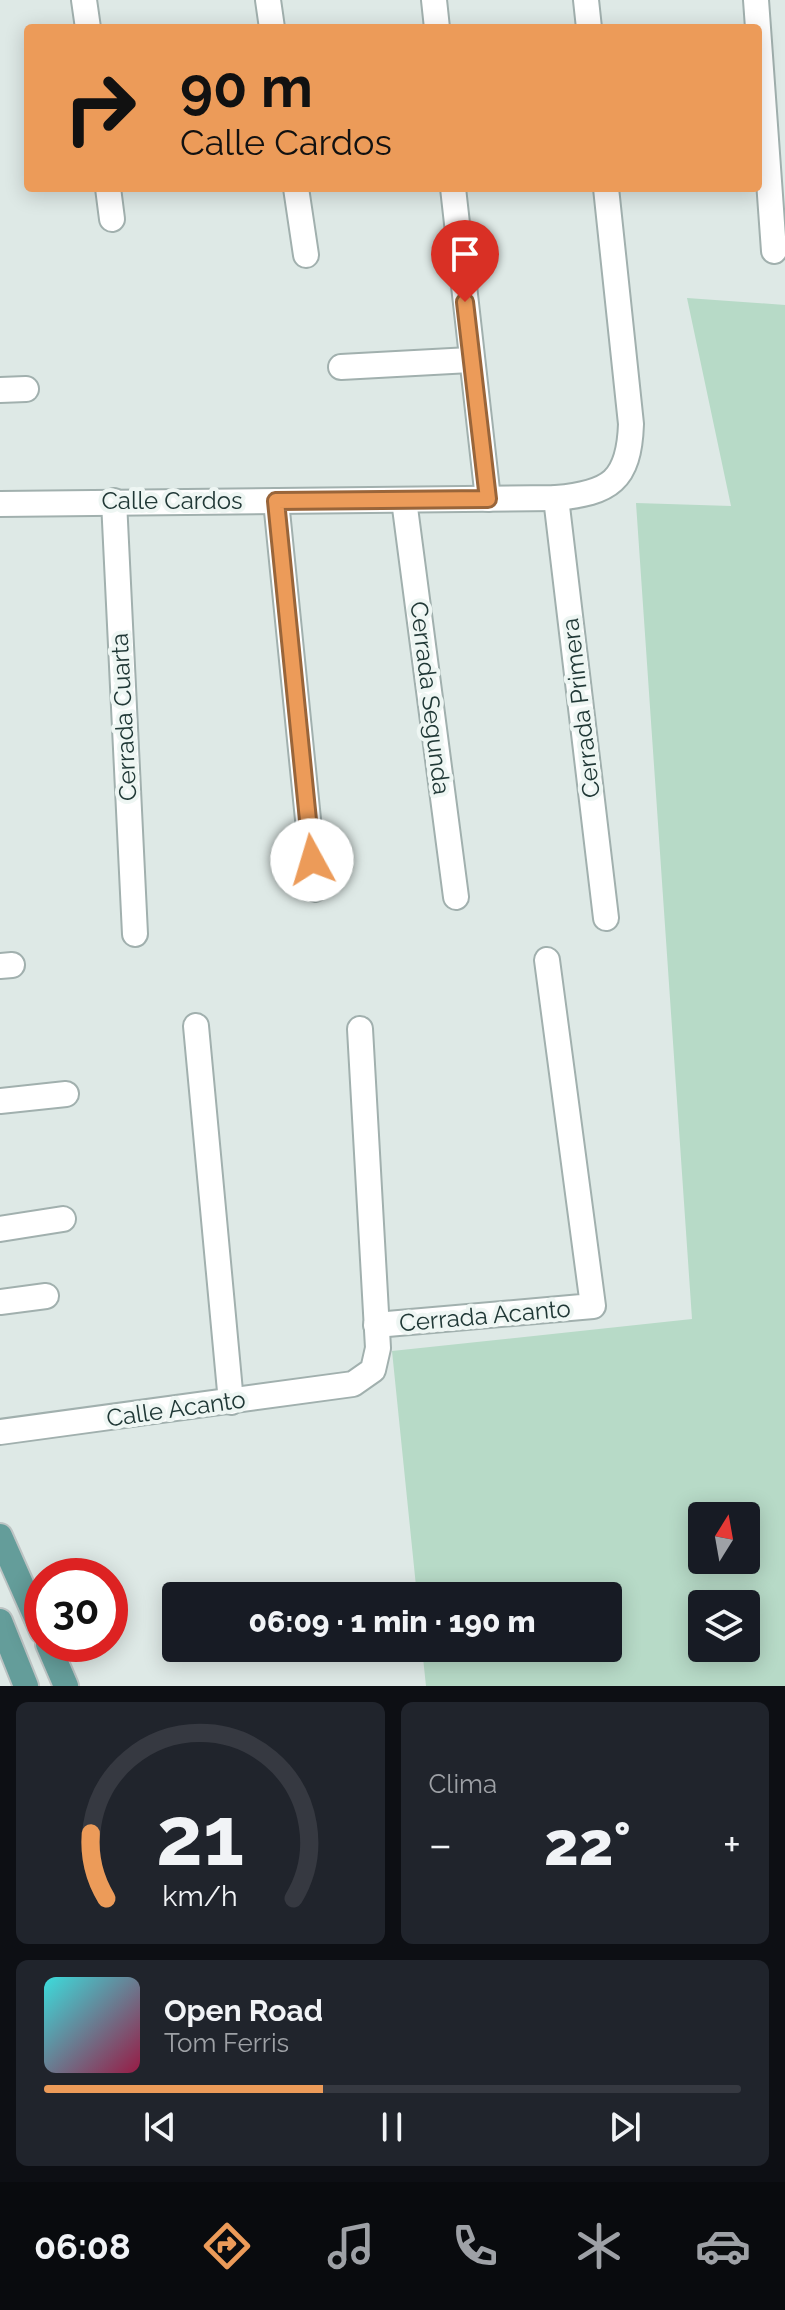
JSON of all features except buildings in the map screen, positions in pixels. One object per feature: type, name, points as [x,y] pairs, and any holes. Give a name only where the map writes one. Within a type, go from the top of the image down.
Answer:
[{"type":"main road","points":[[0,1536],[24,1590]]},
{"type":"main road","points":[[0,1621],[26,1686]]},
{"type":"main road","points":[[56,1662],[66,1686]]},
{"type":"street","points":[[84,0],[87,24]]},
{"type":"street","points":[[268,0],[271,24]]},
{"type":"street","points":[[434,0],[437,24]]},
{"type":"street","points":[[586,0],[589,24]]},
{"type":"street","points":[[756,0],[758,24]]},
{"type":"street","points":[[762,84],[774,251]]},
{"type":"street","points":[[109,192],[112,219]]},
{"type":"street","points":[[297,192],[306,255]]},
{"type":"street","points":[[453,192],[488,499]]},
{"type":"street","name":"Calle Cardos","points":[[0,504],[556,498],[591,494],[611,485],[627,459],[631,424],[606,192]]},
{"type":"street","points":[[341,367],[470,360]]},
{"type":"street","points":[[0,390],[26,389]]},
{"type":"street","name":"Cerrada Primera","points":[[556,498],[606,918]]},
{"type":"street","name":"Cerrada Segunda","points":[[404,500],[456,897]]},
{"type":"street","name":"Cerrada Cuarta","points":[[114,501],[135,934]]},
{"type":"street","points":[[276,501],[315,889]]},
{"type":"street","name":"Cerrada Acanto","points":[[376,1325],[593,1306],[547,960]]},
{"type":"street","points":[[196,1026],[231,1402]]},
{"type":"street","points":[[360,1029],[376,1325]]},
{"type":"street","points":[[0,1101],[66,1094]]},
{"type":"street","points":[[0,1229],[63,1219]]},
{"type":"street","points":[[0,1302],[46,1296]]},
{"type":"street","name":"Calle Acanto","points":[[0,1432],[353,1384],[373,1370],[378,1348],[376,1325]]},
{"type":"green space","points":[[687,298],[785,305],[785,1686],[426,1686],[423,1662],[622,1662],[622,1582],[416,1582],[392,1351],[692,1319],[636,503],[731,506]]},
{"type":"route","points":[[312,860],[276,501],[488,499],[465,302]]}]
